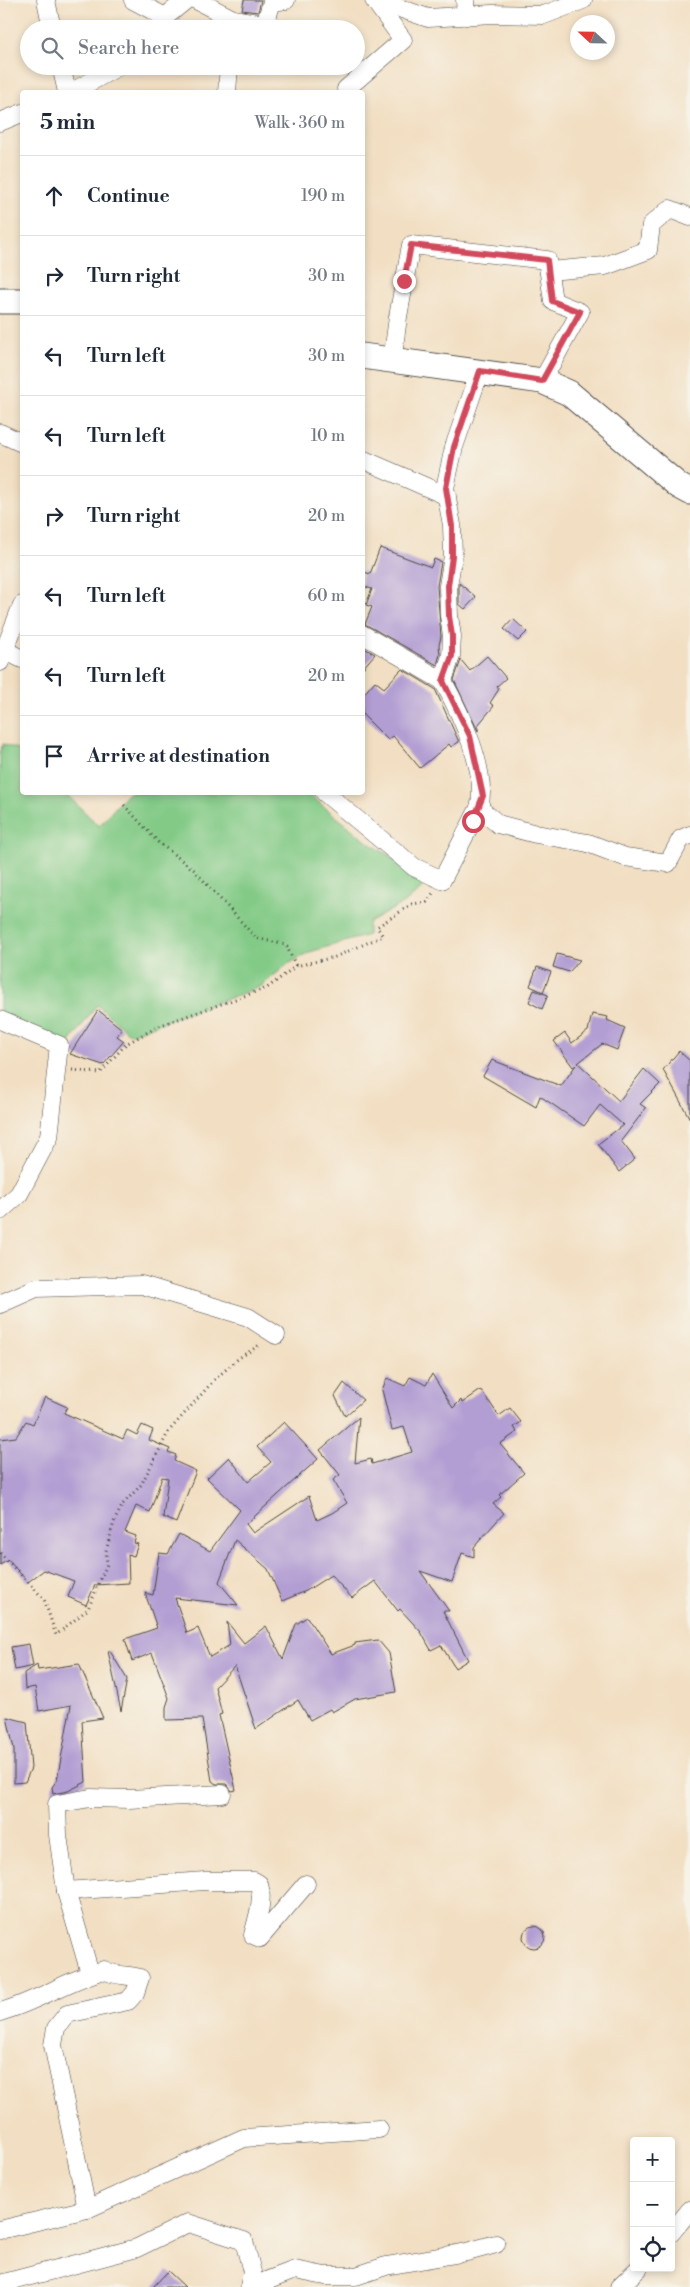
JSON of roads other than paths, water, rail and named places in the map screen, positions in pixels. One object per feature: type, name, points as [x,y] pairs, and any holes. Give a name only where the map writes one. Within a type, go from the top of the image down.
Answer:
[{"type":"main road","points":[[0,301],[20,301]]},
{"type":"main road","points":[[365,357],[392,362],[480,371],[542,381],[569,392],[679,486],[690,492]]},
{"type":"street","points":[[46,0],[50,20]]},
{"type":"street","points":[[133,0],[158,20]]},
{"type":"street","points":[[165,20],[186,0]]},
{"type":"street","points":[[196,0],[226,20]]},
{"type":"street","points":[[266,20],[272,2],[286,0]]},
{"type":"street","points":[[375,0],[428,18],[465,8],[543,7],[583,0]]},
{"type":"street","points":[[365,73],[403,40],[375,0]]},
{"type":"street","points":[[63,75],[67,90]]},
{"type":"street","points":[[76,90],[103,75]]},
{"type":"street","points":[[226,90],[228,75]]},
{"type":"street","points":[[346,89],[362,75]]},
{"type":"street","points":[[0,122],[20,114]]},
{"type":"street","points":[[549,271],[605,266],[648,250],[651,225],[670,209],[690,217]]},
{"type":"street","points":[[392,362],[411,245],[547,260],[552,301],[580,312],[542,381]]},
{"type":"street","points":[[443,681],[452,656],[448,586],[452,556],[452,526],[446,488],[454,447],[480,371]]},
{"type":"street","points":[[0,433],[20,442]]},
{"type":"street","points":[[365,460],[447,496]]},
{"type":"street","points":[[20,609],[2,653],[20,658]]},
{"type":"street","points":[[328,795],[414,866],[442,880],[479,808],[483,796],[470,736],[443,681],[365,636]]},
{"type":"street","points":[[479,808],[498,824],[536,834],[588,843],[625,857],[651,861],[668,863],[681,839],[690,835]]},
{"type":"street","points":[[0,1020],[59,1045],[49,1137],[19,1194],[0,1211]]},
{"type":"street","points":[[0,1304],[36,1288],[142,1285],[248,1318],[276,1335]]},
{"type":"street","points":[[90,1974],[66,1891],[58,1835],[57,1804],[90,1798],[129,1799],[222,1794]]},
{"type":"street","points":[[66,1891],[205,1881],[254,1881],[259,1884],[261,1891],[253,1935],[260,1938],[306,1884]]},
{"type":"street","points":[[0,2012],[24,2006],[90,1974],[104,1970],[116,1976],[130,1975],[140,1978],[135,1993],[128,2002],[67,2014],[56,2028],[53,2045],[87,2209]]},
{"type":"street","points":[[0,2230],[87,2209],[244,2138],[379,2129]]},
{"type":"street","points":[[675,2228],[690,2210]]},
{"type":"street","points":[[0,2284],[137,2248],[188,2224],[244,2241],[252,2272],[249,2287]]},
{"type":"street","points":[[249,2287],[294,2270],[325,2276],[356,2276],[386,2266],[466,2252],[496,2244]]},
{"type":"street","points":[[619,2287],[635,2272]]}]
